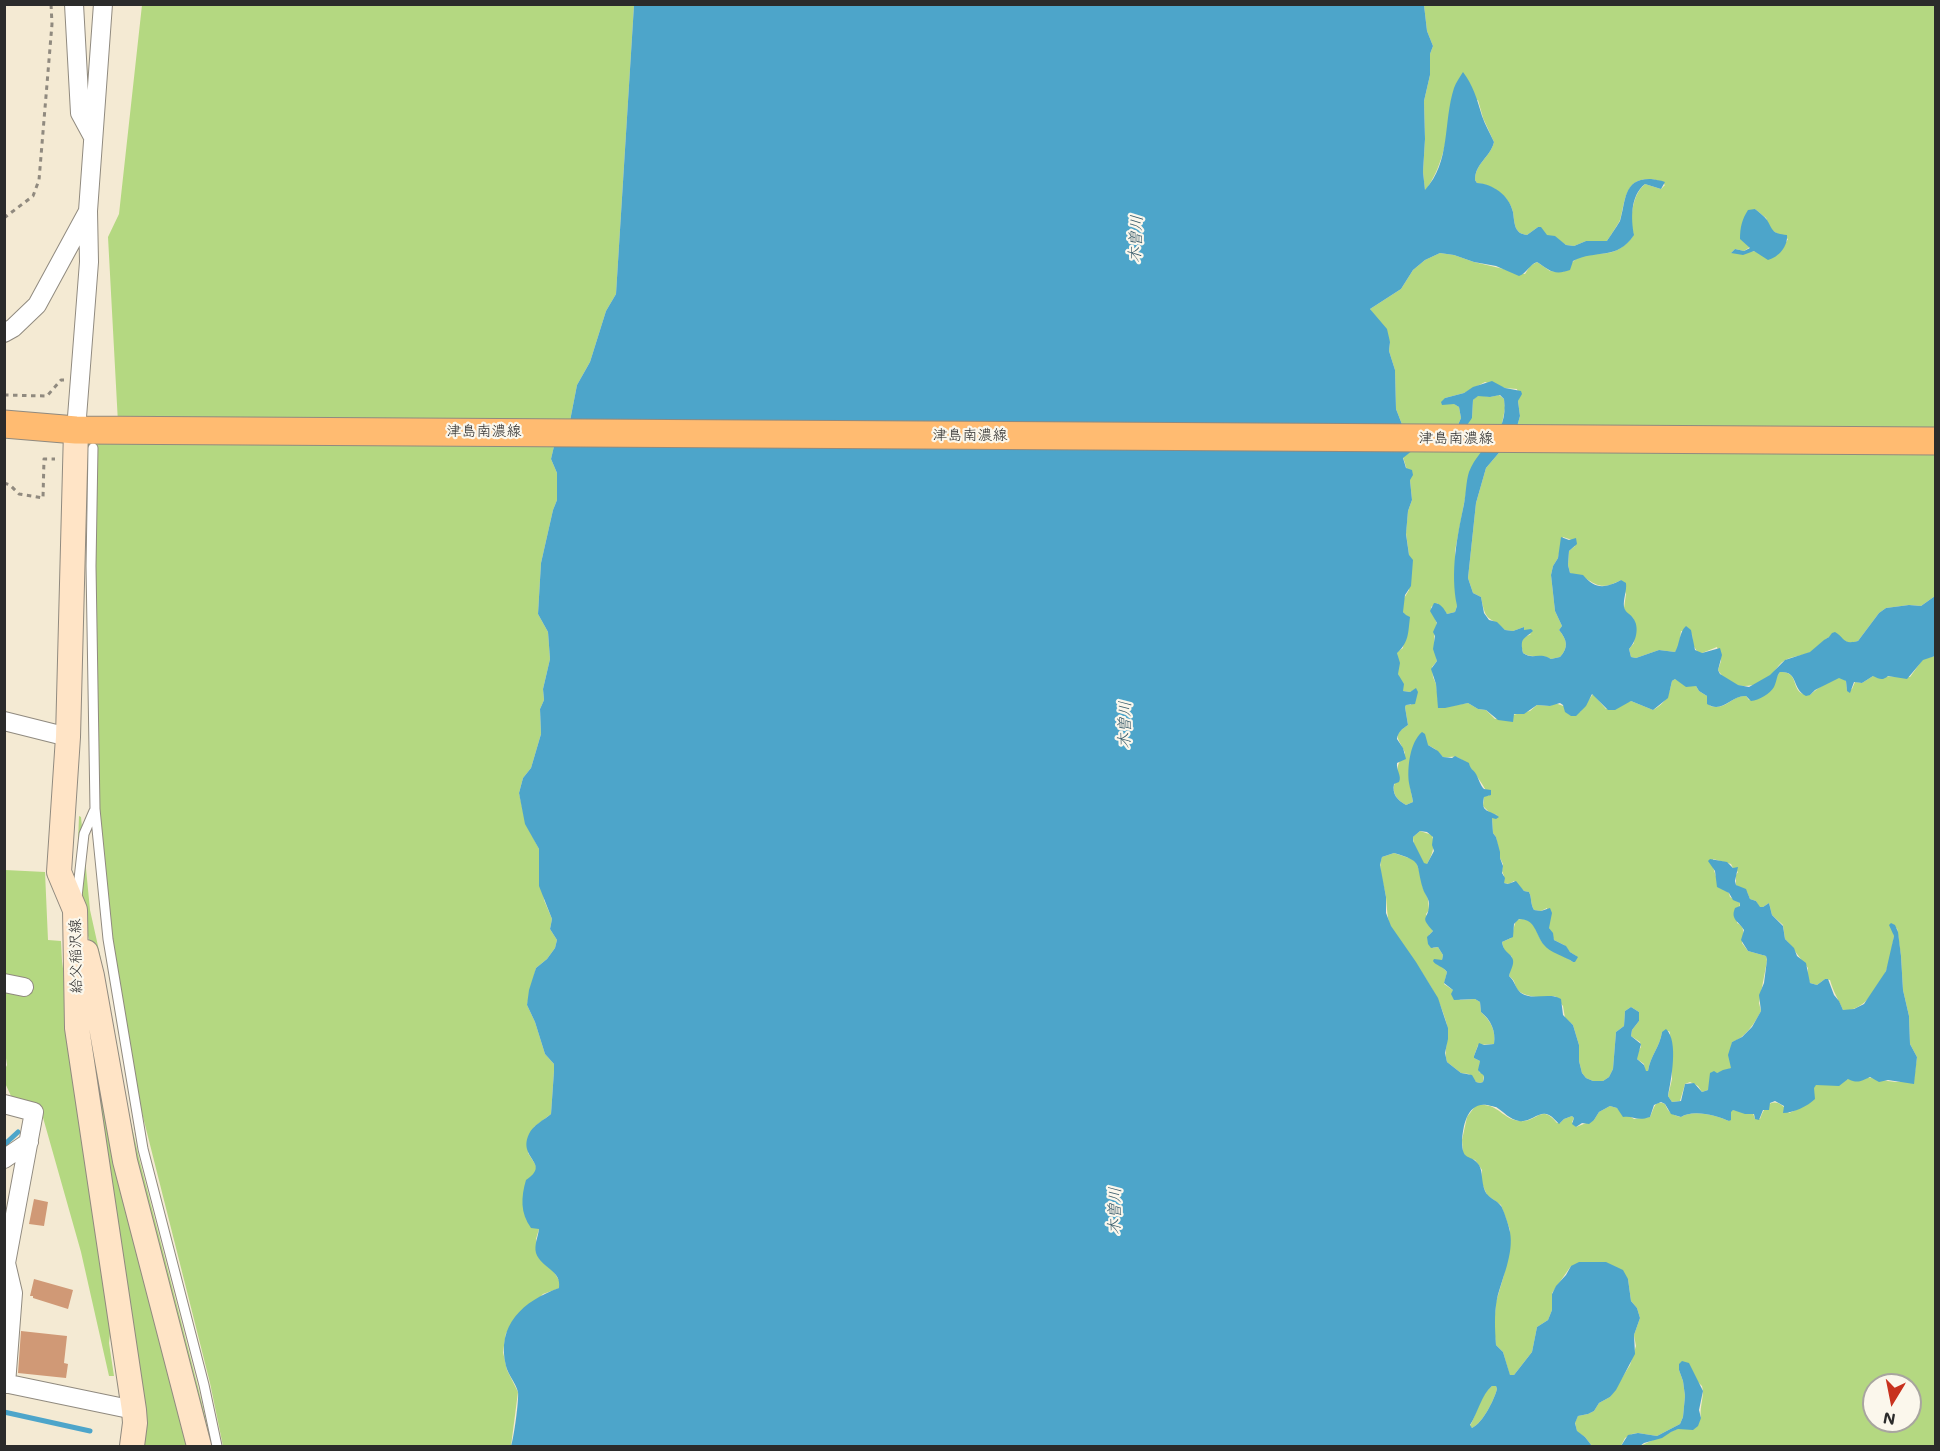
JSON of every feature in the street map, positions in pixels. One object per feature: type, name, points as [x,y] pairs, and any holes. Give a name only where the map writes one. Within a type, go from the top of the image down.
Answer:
[{"type":"main road","name":"津島南濃線","points":[[4,424],[88,442],[1935,441]]},
{"type":"main road","name":"給父稲沢線","points":[[88,442],[59,872],[75,910],[77,1028],[134,1410],[132,1446]]},
{"type":"main road","points":[[75,910],[92,976],[125,1161],[199,1446]]},
{"type":"street","points":[[74,4],[80,112],[94,139]]},
{"type":"street","points":[[88,442],[79,382],[89,262],[88,211],[103,4]]},
{"type":"street","points":[[4,333],[13,328],[37,305],[88,211]]},
{"type":"street","points":[[4,721],[68,737]]},
{"type":"street","points":[[4,983],[24,987]]},
{"type":"street","points":[[4,1104],[34,1112],[6,1263],[13,1293],[5,1385],[134,1410]]},
{"type":"street","points":[[4,1159],[29,1142]]},
{"type":"lane","points":[[88,442],[95,809],[108,939],[143,1149],[204,1384],[217,1446]]},
{"type":"lane","points":[[75,910],[84,834],[95,809]]},
{"type":"path","points":[[4,218],[33,196],[39,180],[52,24],[51,4]]},
{"type":"path","points":[[4,395],[47,396],[61,380],[79,382]]},
{"type":"path","points":[[4,483],[10,485],[19,494],[43,498],[44,459],[88,442]]},
{"type":"green space","points":[[142,5],[634,5],[616,294],[606,311],[590,362],[577,385],[570,421],[555,442],[551,459],[557,473],[557,500],[541,563],[538,614],[548,632],[550,659],[543,689],[544,700],[540,709],[541,734],[531,768],[523,778],[519,793],[526,824],[539,849],[544,900],[552,919],[550,929],[557,940],[555,948],[547,959],[536,968],[527,1005],[545,1054],[554,1064],[551,1114],[534,1127],[528,1153],[537,1170],[539,1229],[536,1239],[542,1261],[554,1272],[560,1282],[560,1288],[543,1294],[506,1333],[503,1352],[507,1370],[518,1392],[511,1446],[223,1446],[210,1383],[138,1097],[93,819],[87,568],[88,425],[118,423],[108,237],[119,214]]},
{"type":"green space","points":[[1424,5],[1935,5],[1935,596],[1921,606],[1886,608],[1879,613],[1858,641],[1851,643],[1829,637],[1811,652],[1782,662],[1765,680],[1750,686],[1729,682],[1718,670],[1721,661],[1717,647],[1698,653],[1693,645],[1692,634],[1681,631],[1679,646],[1675,652],[1659,650],[1636,658],[1631,657],[1629,649],[1634,643],[1635,623],[1624,608],[1626,594],[1621,580],[1602,586],[1570,573],[1569,551],[1575,546],[1572,540],[1563,537],[1551,575],[1555,611],[1562,626],[1559,630],[1566,644],[1560,657],[1551,659],[1523,653],[1521,644],[1523,638],[1531,634],[1524,630],[1524,627],[1513,631],[1505,630],[1488,618],[1481,597],[1473,593],[1468,578],[1476,503],[1486,468],[1515,434],[1520,416],[1517,389],[1485,382],[1464,393],[1445,398],[1459,407],[1461,418],[1458,425],[1403,427],[1396,409],[1395,370],[1389,351],[1390,342],[1370,309],[1401,289],[1413,270],[1425,260],[1440,253],[1525,274],[1530,266],[1537,262],[1550,271],[1563,272],[1580,257],[1618,250],[1632,237],[1633,207],[1641,188],[1645,184],[1661,189],[1665,185],[1650,179],[1639,180],[1634,184],[1627,194],[1619,222],[1607,241],[1586,241],[1574,246],[1566,245],[1553,236],[1547,236],[1538,227],[1527,235],[1521,233],[1516,227],[1511,206],[1504,196],[1475,180],[1477,169],[1494,142],[1478,100],[1450,113],[1443,154],[1436,173],[1425,191],[1424,101],[1433,46],[1427,31]],"holes":[[[1755,209],[1766,218],[1771,230],[1788,239],[1782,249],[1731,253],[1735,249],[1744,251],[1750,247],[1748,244]]]},
{"type":"green space","points":[[1478,395],[1490,397],[1499,395],[1504,399],[1505,408],[1501,429],[1470,472],[1455,551],[1457,606],[1455,612],[1447,614],[1437,603],[1431,607],[1437,624],[1434,637],[1437,661],[1432,667],[1439,708],[1468,703],[1478,709],[1486,710],[1495,719],[1530,711],[1537,705],[1550,706],[1555,703],[1580,712],[1593,694],[1606,709],[1631,701],[1653,710],[1664,701],[1675,679],[1696,686],[1707,696],[1710,706],[1716,707],[1741,696],[1746,696],[1749,700],[1780,672],[1791,675],[1799,691],[1810,695],[1837,678],[1846,681],[1847,691],[1852,689],[1855,682],[1862,683],[1873,676],[1910,677],[1923,659],[1935,656],[1935,1446],[1640,1446],[1701,1418],[1702,1386],[1679,1364],[1685,1396],[1680,1424],[1657,1436],[1632,1434],[1625,1438],[1621,1446],[1592,1446],[1585,1437],[1577,1432],[1575,1422],[1578,1416],[1594,1411],[1599,1403],[1610,1397],[1630,1365],[1636,1346],[1634,1335],[1640,1318],[1637,1308],[1631,1301],[1628,1279],[1571,1266],[1552,1293],[1552,1310],[1548,1320],[1537,1327],[1532,1352],[1514,1375],[1510,1376],[1503,1352],[1496,1345],[1494,1327],[1496,1302],[1504,1275],[1510,1230],[1501,1205],[1487,1195],[1481,1181],[1482,1170],[1475,1160],[1467,1158],[1463,1153],[1462,1140],[1467,1117],[1476,1105],[1490,1106],[1520,1121],[1543,1114],[1560,1123],[1572,1116],[1574,1118],[1572,1122],[1576,1127],[1594,1120],[1599,1112],[1610,1106],[1634,1119],[1650,1117],[1656,1104],[1659,1103],[1665,1104],[1671,1113],[1681,1117],[1698,1113],[1729,1121],[1733,1110],[1753,1113],[1755,1119],[1760,1119],[1765,1108],[1772,1103],[1780,1104],[1789,1113],[1796,1110],[1815,1085],[1857,1077],[1896,1082],[1914,1079],[1917,1057],[1910,1044],[1909,1016],[1903,990],[1897,928],[1893,932],[1888,965],[1877,988],[1858,1007],[1843,1010],[1830,980],[1825,979],[1817,985],[1810,983],[1807,976],[1808,968],[1785,939],[1783,925],[1772,915],[1769,903],[1759,907],[1756,901],[1750,899],[1747,892],[1736,885],[1738,872],[1731,864],[1713,859],[1718,883],[1729,893],[1730,897],[1740,903],[1737,923],[1743,929],[1742,943],[1748,951],[1766,956],[1767,961],[1759,1003],[1761,1011],[1745,1034],[1732,1042],[1732,1068],[1717,1073],[1708,1090],[1702,1092],[1698,1086],[1690,1082],[1685,1084],[1680,1101],[1672,1102],[1668,1096],[1672,1079],[1670,1033],[1669,1031],[1662,1032],[1648,1071],[1645,1071],[1644,1064],[1637,1059],[1637,1053],[1641,1047],[1640,1042],[1631,1036],[1632,1030],[1639,1021],[1639,1012],[1631,1007],[1625,1011],[1624,1026],[1616,1032],[1613,1069],[1609,1077],[1603,1081],[1586,1078],[1579,1061],[1579,1045],[1573,1025],[1565,1018],[1563,1006],[1555,996],[1529,996],[1517,989],[1509,976],[1512,957],[1504,950],[1502,942],[1511,938],[1516,920],[1523,919],[1532,924],[1543,943],[1550,949],[1573,962],[1576,956],[1564,945],[1554,940],[1549,928],[1547,908],[1541,911],[1534,910],[1529,892],[1524,891],[1514,881],[1509,884],[1504,883],[1503,864],[1493,833],[1492,818],[1497,815],[1490,813],[1483,806],[1484,796],[1489,796],[1484,787],[1471,768],[1461,759],[1443,757],[1428,745],[1410,786],[1413,802],[1406,805],[1396,796],[1394,790],[1395,782],[1399,782],[1399,764],[1405,753],[1398,735],[1408,725],[1405,707],[1411,705],[1416,689],[1410,692],[1403,691],[1398,674],[1397,652],[1403,648],[1406,616],[1403,612],[1403,600],[1409,590],[1409,555],[1406,533],[1408,511],[1412,500],[1410,480],[1403,457],[1418,446],[1472,418],[1473,400]]},
{"type":"green space","points":[[79,816],[81,817],[90,910],[100,955],[117,1061],[139,1158],[212,1446],[203,1446],[132,1157],[93,953],[82,915],[77,870]]},
{"type":"green space","points":[[1420,831],[1432,835],[1433,839],[1433,850],[1427,864],[1424,864],[1420,858],[1413,840],[1413,837]]},
{"type":"green space","points":[[1394,853],[1416,862],[1428,899],[1429,910],[1426,914],[1433,931],[1429,935],[1433,948],[1438,947],[1443,955],[1442,960],[1436,960],[1447,972],[1444,984],[1453,990],[1460,1000],[1475,999],[1480,1002],[1481,1012],[1492,1026],[1494,1044],[1478,1045],[1474,1056],[1480,1061],[1479,1072],[1484,1074],[1483,1082],[1476,1082],[1469,1074],[1461,1073],[1447,1062],[1448,1030],[1443,1011],[1423,974],[1390,926],[1380,867],[1382,857]]},
{"type":"green space","points":[[5,870],[45,872],[48,940],[61,941],[111,1324],[109,1343],[114,1376],[109,1376],[81,1252],[40,1107],[11,1096],[5,1083],[4,1071],[7,1065],[4,1044]]},
{"type":"green space","points":[[78,963],[92,1043],[177,1395],[186,1446],[132,1446]]},
{"type":"green space","points":[[1492,1386],[1496,1386],[1497,1389],[1491,1405],[1472,1428],[1470,1426],[1482,1399]]},
{"type":"water","name":"木曽川","points":[[634,5],[1424,5],[1427,31],[1433,46],[1424,101],[1425,190],[1439,167],[1451,101],[1455,86],[1463,72],[1472,87],[1494,142],[1477,169],[1475,180],[1477,183],[1494,188],[1508,200],[1519,232],[1527,235],[1541,227],[1547,235],[1555,236],[1566,245],[1574,246],[1586,241],[1607,241],[1620,221],[1630,187],[1642,180],[1665,182],[1661,189],[1645,184],[1640,189],[1633,208],[1634,235],[1627,243],[1613,251],[1573,261],[1570,270],[1552,271],[1537,262],[1519,276],[1496,266],[1440,253],[1425,260],[1413,270],[1401,289],[1370,309],[1387,329],[1390,342],[1389,351],[1395,370],[1396,409],[1403,427],[1458,425],[1461,418],[1459,407],[1454,404],[1442,405],[1441,402],[1445,398],[1492,381],[1505,388],[1521,391],[1522,394],[1518,401],[1520,416],[1515,434],[1486,468],[1476,503],[1468,578],[1473,593],[1481,597],[1484,613],[1489,620],[1497,622],[1505,630],[1513,631],[1524,627],[1524,630],[1531,629],[1533,631],[1522,642],[1523,653],[1526,655],[1551,659],[1560,657],[1566,644],[1559,630],[1562,626],[1555,611],[1551,575],[1558,558],[1561,537],[1569,540],[1576,538],[1577,544],[1569,551],[1570,573],[1583,575],[1592,583],[1600,586],[1621,580],[1626,583],[1624,607],[1632,616],[1637,630],[1629,649],[1631,657],[1636,658],[1659,650],[1675,652],[1686,626],[1691,630],[1695,650],[1702,653],[1720,648],[1722,655],[1718,670],[1720,674],[1738,685],[1749,687],[1770,675],[1785,660],[1810,652],[1832,633],[1835,632],[1847,641],[1858,641],[1879,613],[1886,608],[1921,606],[1935,596],[1935,656],[1923,660],[1907,679],[1888,676],[1881,679],[1873,676],[1862,683],[1854,682],[1850,693],[1847,691],[1846,681],[1839,678],[1806,696],[1798,689],[1790,674],[1780,672],[1774,687],[1764,696],[1751,701],[1746,696],[1741,696],[1718,707],[1707,704],[1707,696],[1696,686],[1686,687],[1675,679],[1672,681],[1668,698],[1653,710],[1631,701],[1615,710],[1608,710],[1592,694],[1586,706],[1576,716],[1565,712],[1560,703],[1550,706],[1537,705],[1524,714],[1514,714],[1513,722],[1498,720],[1486,710],[1478,709],[1468,703],[1438,708],[1436,684],[1431,669],[1437,661],[1433,649],[1435,636],[1433,632],[1437,623],[1430,611],[1436,603],[1447,614],[1455,612],[1457,606],[1454,580],[1455,555],[1468,476],[1480,453],[1498,431],[1504,412],[1504,399],[1500,395],[1478,396],[1473,400],[1472,418],[1465,428],[1418,446],[1403,458],[1406,468],[1412,470],[1413,475],[1410,480],[1412,500],[1408,511],[1406,534],[1409,555],[1413,560],[1411,586],[1405,595],[1403,612],[1410,617],[1409,628],[1406,641],[1397,653],[1400,663],[1398,674],[1404,684],[1403,691],[1410,692],[1416,688],[1418,692],[1415,704],[1405,707],[1408,725],[1397,739],[1406,759],[1397,763],[1400,780],[1394,784],[1395,794],[1406,805],[1413,802],[1408,770],[1412,749],[1422,732],[1425,734],[1428,745],[1443,757],[1455,756],[1469,763],[1484,789],[1491,790],[1491,795],[1484,797],[1483,806],[1499,817],[1492,818],[1493,833],[1500,852],[1504,883],[1516,881],[1524,891],[1529,892],[1534,910],[1541,911],[1550,908],[1552,913],[1549,928],[1554,940],[1566,946],[1578,957],[1573,962],[1550,950],[1541,941],[1532,924],[1519,919],[1514,924],[1513,937],[1502,942],[1504,949],[1513,960],[1509,976],[1519,991],[1525,995],[1551,996],[1561,999],[1563,1015],[1573,1025],[1579,1045],[1579,1061],[1586,1078],[1603,1081],[1609,1077],[1613,1069],[1616,1032],[1624,1026],[1625,1011],[1631,1007],[1639,1012],[1639,1021],[1632,1030],[1631,1036],[1641,1044],[1637,1059],[1644,1065],[1646,1071],[1648,1071],[1662,1032],[1666,1029],[1670,1035],[1673,1061],[1668,1096],[1672,1102],[1681,1101],[1685,1084],[1694,1083],[1702,1092],[1708,1090],[1710,1073],[1731,1068],[1728,1055],[1732,1042],[1742,1037],[1752,1027],[1761,1011],[1759,995],[1764,983],[1767,960],[1766,956],[1748,951],[1741,940],[1744,930],[1734,915],[1735,908],[1740,906],[1740,903],[1733,900],[1729,893],[1717,887],[1715,871],[1708,861],[1710,859],[1727,862],[1733,868],[1738,867],[1736,885],[1746,889],[1750,899],[1756,901],[1760,907],[1769,903],[1772,915],[1783,926],[1785,939],[1794,948],[1797,956],[1806,963],[1810,983],[1817,985],[1828,979],[1843,1010],[1854,1009],[1864,1004],[1886,971],[1894,936],[1889,925],[1891,923],[1895,925],[1901,956],[1903,990],[1909,1016],[1910,1044],[1917,1057],[1914,1084],[1888,1080],[1879,1082],[1870,1077],[1857,1082],[1848,1079],[1839,1086],[1816,1085],[1815,1099],[1808,1104],[1783,1113],[1784,1106],[1775,1101],[1770,1103],[1769,1110],[1763,1110],[1759,1120],[1755,1119],[1754,1114],[1733,1110],[1729,1121],[1698,1113],[1681,1117],[1671,1114],[1661,1102],[1654,1105],[1650,1117],[1641,1119],[1623,1117],[1617,1108],[1610,1106],[1599,1112],[1589,1124],[1582,1123],[1576,1127],[1572,1124],[1574,1118],[1572,1116],[1559,1124],[1545,1114],[1523,1121],[1515,1120],[1496,1107],[1488,1105],[1480,1105],[1471,1111],[1467,1116],[1462,1148],[1465,1155],[1479,1165],[1485,1191],[1502,1208],[1510,1232],[1509,1257],[1497,1299],[1495,1322],[1496,1345],[1503,1352],[1510,1375],[1514,1375],[1532,1352],[1537,1327],[1548,1320],[1552,1310],[1552,1294],[1571,1266],[1579,1262],[1606,1262],[1623,1270],[1628,1279],[1631,1301],[1637,1308],[1640,1318],[1634,1335],[1635,1354],[1610,1397],[1599,1403],[1594,1411],[1578,1416],[1575,1423],[1577,1431],[1592,1446],[511,1446],[518,1392],[506,1366],[505,1338],[515,1316],[534,1300],[559,1288],[557,1277],[536,1253],[539,1229],[531,1228],[522,1205],[526,1180],[536,1169],[526,1142],[533,1128],[551,1114],[554,1071],[554,1064],[545,1054],[527,1005],[536,968],[547,959],[555,948],[557,940],[550,929],[552,919],[539,886],[539,849],[525,824],[519,793],[523,778],[531,768],[541,734],[540,709],[544,700],[543,689],[550,659],[548,632],[538,614],[541,563],[557,500],[557,473],[551,459],[555,442],[570,421],[577,385],[590,362],[606,311],[616,294]],"holes":[[[1420,831],[1427,832],[1433,837],[1434,851],[1427,864],[1424,863],[1413,841],[1413,837]],[[1394,853],[1417,864],[1423,889],[1429,901],[1425,920],[1433,931],[1427,937],[1428,944],[1431,948],[1438,947],[1443,955],[1442,960],[1434,959],[1433,961],[1447,972],[1444,983],[1453,990],[1451,994],[1454,1000],[1475,999],[1480,1002],[1481,1012],[1492,1026],[1494,1044],[1479,1043],[1474,1056],[1480,1061],[1478,1070],[1484,1076],[1483,1082],[1476,1082],[1472,1075],[1461,1073],[1447,1062],[1445,1053],[1448,1028],[1438,998],[1391,926],[1386,913],[1386,897],[1380,865],[1382,857]],[[1492,1386],[1496,1386],[1497,1389],[1484,1416],[1472,1428],[1470,1425]]]},
{"type":"water","points":[[1755,209],[1774,231],[1787,235],[1782,250],[1768,260],[1754,251],[1743,255],[1731,253],[1735,249],[1744,251],[1750,248],[1740,239],[1740,231],[1748,210]]},
{"type":"water","points":[[1682,1361],[1689,1363],[1703,1391],[1699,1410],[1701,1418],[1698,1426],[1693,1430],[1678,1429],[1640,1446],[1621,1446],[1628,1435],[1638,1433],[1657,1436],[1680,1424],[1685,1396],[1679,1370],[1679,1364]]},
{"type":"building","points":[[34,1199],[48,1202],[44,1226],[29,1224]]},
{"type":"building","points":[[34,1279],[73,1290],[68,1309],[30,1296]]},
{"type":"building","points":[[21,1331],[67,1336],[64,1363],[68,1364],[66,1378],[18,1373]]},
{"type":"waterway","points":[[4,1145],[18,1132]]},
{"type":"waterway","points":[[4,1412],[90,1431]]}]
